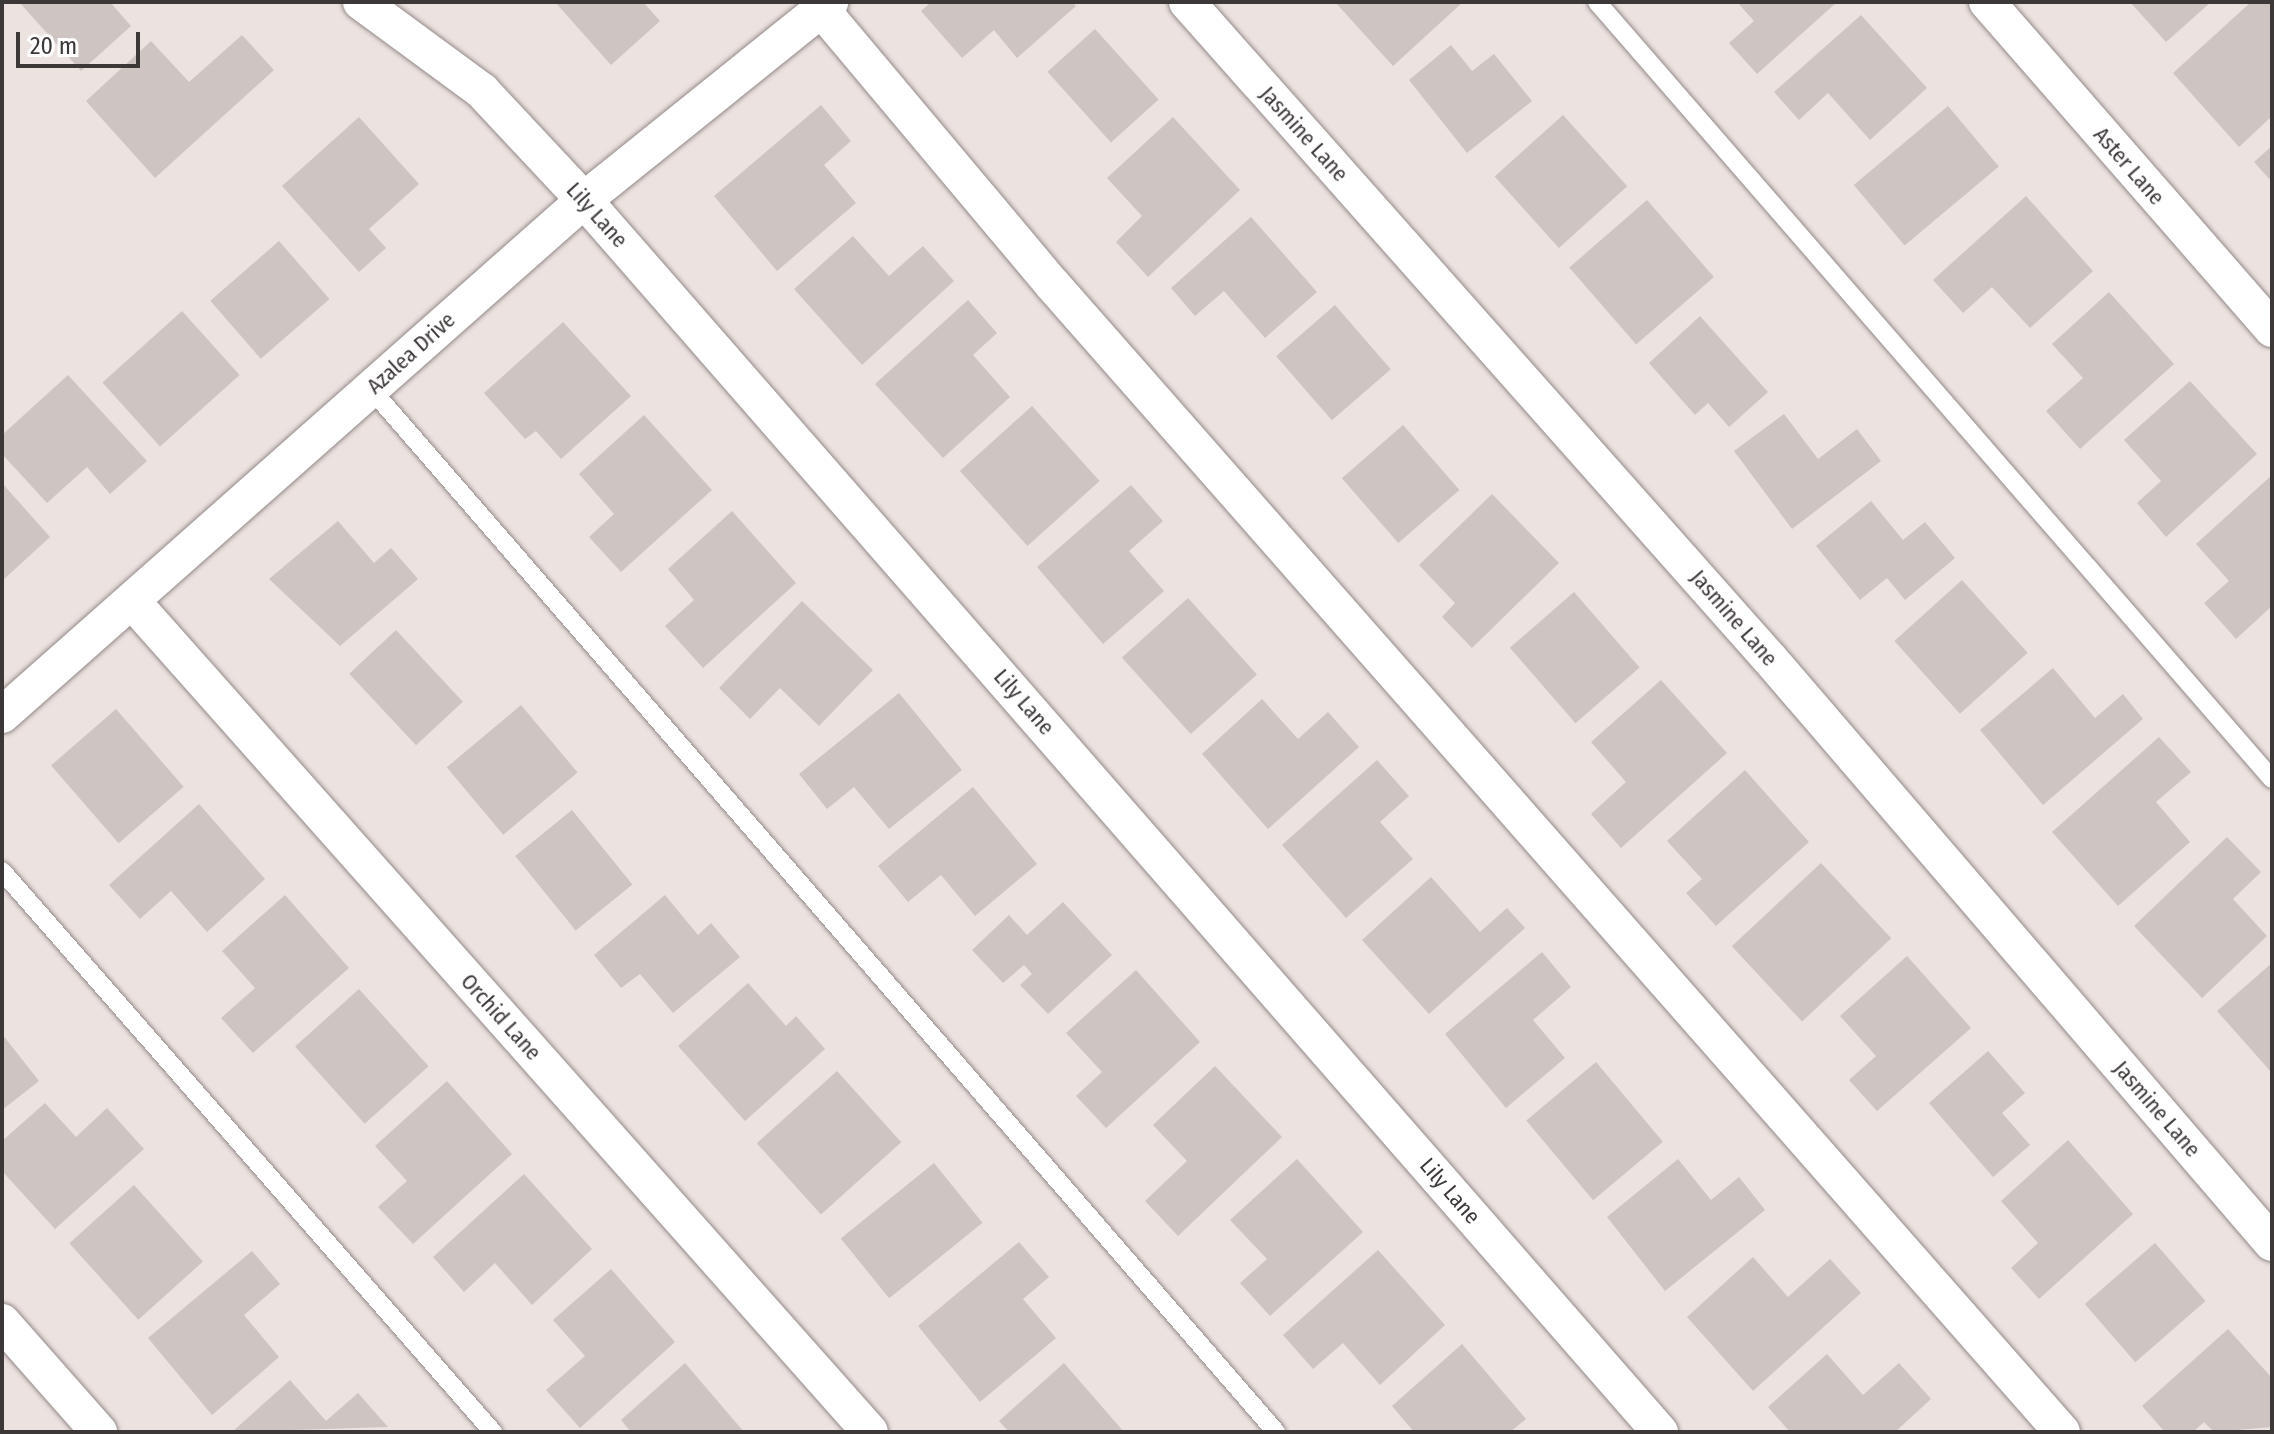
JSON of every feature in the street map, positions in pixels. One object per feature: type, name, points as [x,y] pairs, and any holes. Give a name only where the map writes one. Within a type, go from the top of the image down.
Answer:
[{"type":"street","name":"Lily Lane","points":[[361,2],[482,91],[584,200],[1660,1432]]},
{"type":"street","name":"Jasmine Lane","points":[[1187,2],[1770,659],[2272,1243]]},
{"type":"street","name":"Aster Lane","points":[[1987,2],[2272,329]]},
{"type":"street","name":"Azalea Drive","points":[[2,715],[584,200],[826,6]]},
{"type":"street","points":[[826,6],[1052,284],[2062,1432]]},
{"type":"street","name":"Orchid Lane","points":[[132,601],[870,1432]]},
{"type":"street","points":[[2,1322],[99,1432]]},
{"type":"lane","points":[[1597,2],[2272,779]]},
{"type":"lane","points":[[371,389],[1276,1432]]},
{"type":"lane","points":[[2,871],[493,1432]]},
{"type":"building","points":[[19,2],[110,2],[131,26],[81,71]]},
{"type":"building","points":[[555,2],[643,2],[660,21],[611,65]]},
{"type":"building","points":[[931,2],[1072,2],[1076,6],[1017,58],[994,30],[962,58],[921,11]]},
{"type":"building","points":[[1335,2],[1463,2],[1393,66]]},
{"type":"building","points":[[1737,2],[1837,2],[1757,74],[1729,43],[1754,21]]},
{"type":"building","points":[[2130,2],[2211,2],[2166,42]]},
{"type":"building","points":[[2251,2],[2272,2],[2272,116],[2239,147],[2173,73]]},
{"type":"building","points":[[1861,15],[1927,88],[1870,140],[1828,93],[1799,120],[1774,92]]},
{"type":"building","points":[[1095,29],[1159,100],[1111,142],[1047,72]]},
{"type":"building","points":[[242,35],[274,70],[155,178],[86,101],[151,41],[189,82]]},
{"type":"building","points":[[1451,45],[1472,71],[1494,54],[1532,101],[1467,153],[1409,80]]},
{"type":"building","points":[[821,105],[851,141],[824,165],[856,203],[777,271],[714,196]]},
{"type":"building","points":[[1948,106],[1999,167],[1905,246],[1854,185]]},
{"type":"building","points":[[1563,115],[1627,186],[1559,248],[1495,177]]},
{"type":"building","points":[[359,117],[419,184],[369,229],[386,248],[359,272],[282,186]]},
{"type":"building","points":[[1173,117],[1240,190],[1148,277],[1116,242],[1142,216],[1107,178]]},
{"type":"building","points":[[2272,146],[2272,182],[2254,162]]},
{"type":"building","points":[[2026,196],[2093,271],[2030,328],[1992,287],[1963,313],[1933,280]]},
{"type":"building","points":[[1647,200],[1714,277],[1636,345],[1569,268]]},
{"type":"building","points":[[1251,217],[1317,292],[1265,338],[1224,291],[1195,316],[1171,288]]},
{"type":"building","points":[[853,236],[889,276],[923,246],[954,281],[862,365],[794,289]]},
{"type":"building","points":[[279,241],[330,299],[261,359],[210,301]]},
{"type":"building","points":[[2109,292],[2174,364],[2080,449],[2046,411],[2083,378],[2052,344]]},
{"type":"building","points":[[968,300],[997,333],[973,355],[1010,397],[943,458],[875,384]]},
{"type":"building","points":[[1335,305],[1391,369],[1332,420],[1276,356]]},
{"type":"building","points":[[182,311],[240,375],[160,447],[102,383]]},
{"type":"building","points":[[1700,316],[1768,392],[1729,427],[1708,403],[1695,415],[1649,363]]},
{"type":"building","points":[[563,322],[631,396],[561,459],[536,431],[525,439],[484,393]]},
{"type":"building","points":[[68,375],[147,461],[110,494],[87,467],[47,503],[2,454],[2,435]]},
{"type":"building","points":[[2190,381],[2257,454],[2166,537],[2137,503],[2161,481],[2124,440]]},
{"type":"building","points":[[1032,406],[1100,481],[1027,546],[960,471]]},
{"type":"building","points":[[1784,414],[1818,459],[1857,429],[1881,461],[1792,529],[1734,451]]},
{"type":"building","points":[[644,415],[712,490],[621,572],[589,537],[614,514],[579,474]]},
{"type":"building","points":[[1403,425],[1459,490],[1398,543],[1342,478]]},
{"type":"building","points":[[2272,475],[2272,606],[2236,639],[2204,603],[2229,581],[2196,544]]},
{"type":"building","points":[[2,483],[50,537],[2,581]]},
{"type":"building","points":[[1131,485],[1163,521],[1129,551],[1164,591],[1103,644],[1037,567]]},
{"type":"building","points":[[1492,494],[1559,563],[1472,648],[1442,617],[1455,603],[1419,565]]},
{"type":"building","points":[[1871,501],[1903,540],[1925,522],[1955,558],[1905,600],[1887,578],[1860,600],[1816,546]]},
{"type":"building","points":[[732,511],[796,583],[703,668],[665,626],[694,600],[668,569]]},
{"type":"building","points":[[338,521],[374,563],[391,548],[418,579],[340,646],[269,579]]},
{"type":"building","points":[[1962,580],[2028,653],[1960,714],[1894,641]]},
{"type":"building","points":[[1574,592],[1640,667],[1575,723],[1510,648]]},
{"type":"building","points":[[1188,598],[1257,675],[1191,734],[1122,658]]},
{"type":"building","points":[[802,601],[873,670],[819,726],[780,688],[750,719],[719,688]]},
{"type":"building","points":[[396,630],[463,702],[416,745],[349,674]]},
{"type":"building","points":[[2053,668],[2095,718],[2123,694],[2143,719],[2043,805],[1980,730]]},
{"type":"building","points":[[1661,680],[1727,753],[1621,848],[1591,814],[1626,782],[1591,742]]},
{"type":"building","points":[[899,693],[962,770],[889,829],[854,787],[827,809],[799,774]]},
{"type":"building","points":[[1262,699],[1298,739],[1328,712],[1359,747],[1268,829],[1202,754]]},
{"type":"building","points":[[521,705],[578,772],[503,835],[447,767]]},
{"type":"building","points":[[116,709],[184,787],[119,843],[51,765]]},
{"type":"building","points":[[2159,737],[2191,772],[2156,802],[2190,842],[2118,906],[2052,832]]},
{"type":"building","points":[[1377,760],[1409,796],[1380,822],[1413,859],[1346,918],[1282,845]]},
{"type":"building","points":[[1745,770],[1809,842],[1716,926],[1686,893],[1702,879],[1667,841]]},
{"type":"building","points":[[973,787],[1037,864],[975,916],[941,875],[908,902],[878,866]]},
{"type":"building","points":[[199,804],[265,879],[207,932],[171,891],[140,919],[109,885]]},
{"type":"building","points":[[572,810],[632,885],[576,931],[515,856]]},
{"type":"building","points":[[2227,837],[2261,872],[2233,899],[2267,936],[2202,998],[2134,926]]},
{"type":"building","points":[[1821,863],[1891,938],[1802,1022],[1732,946]]},
{"type":"building","points":[[1431,877],[1480,932],[1507,908],[1525,928],[1429,1014],[1362,940]]},
{"type":"building","points":[[285,895],[349,968],[253,1053],[221,1018],[255,988],[222,951]]},
{"type":"building","points":[[665,895],[698,935],[711,923],[740,957],[673,1013],[640,974],[621,988],[594,955]]},
{"type":"building","points":[[1063,902],[1112,955],[1048,1014],[1020,985],[1032,974],[1024,965],[1003,983],[972,950],[1009,915],[1027,935]]},
{"type":"building","points":[[1542,952],[1571,987],[1533,1020],[1565,1058],[1506,1108],[1445,1034]]},
{"type":"building","points":[[1907,956],[1971,1028],[1877,1111],[1849,1080],[1876,1056],[1840,1016]]},
{"type":"building","points":[[2272,963],[2272,1073],[2217,1011]]},
{"type":"building","points":[[1136,970],[1200,1042],[1106,1128],[1076,1096],[1102,1072],[1066,1033]]},
{"type":"building","points":[[748,983],[786,1026],[796,1016],[825,1049],[745,1121],[678,1046]]},
{"type":"building","points":[[359,989],[429,1066],[365,1124],[295,1047]]},
{"type":"building","points":[[2,1034],[39,1081],[2,1110]]},
{"type":"building","points":[[1988,1051],[2025,1093],[2002,1113],[2030,1145],[1993,1177],[1929,1103]]},
{"type":"building","points":[[1596,1062],[1663,1142],[1593,1200],[1526,1120]]},
{"type":"building","points":[[1215,1066],[1282,1137],[1178,1236],[1145,1201],[1187,1161],[1153,1125]]},
{"type":"building","points":[[837,1071],[901,1142],[821,1215],[757,1143]]},
{"type":"building","points":[[447,1081],[512,1154],[413,1244],[378,1207],[407,1181],[375,1146]]},
{"type":"building","points":[[45,1103],[76,1137],[107,1108],[144,1149],[55,1229],[2,1171],[2,1141]]},
{"type":"building","points":[[2068,1140],[2133,1214],[2039,1299],[2011,1268],[2038,1243],[2001,1201]]},
{"type":"building","points":[[1297,1159],[1363,1232],[1270,1316],[1240,1283],[1267,1259],[1230,1220]]},
{"type":"building","points":[[1678,1159],[1711,1200],[1739,1177],[1765,1210],[1665,1291],[1607,1217]]},
{"type":"building","points":[[934,1163],[982,1223],[889,1298],[841,1239]]},
{"type":"building","points":[[524,1174],[592,1249],[532,1305],[495,1263],[464,1292],[433,1257]]},
{"type":"building","points":[[134,1185],[203,1262],[138,1320],[69,1243]]},
{"type":"building","points":[[1019,1242],[1049,1277],[1023,1299],[1056,1338],[980,1402],[918,1326]]},
{"type":"building","points":[[2155,1243],[2206,1301],[2135,1362],[2085,1304]]},
{"type":"building","points":[[1378,1250],[1445,1325],[1380,1385],[1343,1343],[1313,1369],[1283,1335]]},
{"type":"building","points":[[252,1251],[280,1284],[244,1315],[279,1357],[212,1415],[148,1338]]},
{"type":"building","points":[[1753,1257],[1788,1297],[1830,1259],[1861,1293],[1753,1391],[1687,1317]]},
{"type":"building","points":[[611,1269],[675,1342],[580,1428],[546,1390],[585,1356],[553,1320]]},
{"type":"building","points":[[2228,1329],[2272,1378],[2272,1427],[2214,1432],[2204,1422],[2193,1432],[2165,1432],[2142,1406]]},
{"type":"building","points":[[1462,1344],[1526,1419],[1510,1432],[1414,1432],[1392,1406]]},
{"type":"building","points":[[1827,1354],[1863,1395],[1899,1363],[1931,1399],[1895,1432],[1790,1432],[1768,1407]]},
{"type":"building","points":[[685,1363],[744,1432],[631,1432],[621,1420]]},
{"type":"building","points":[[1064,1363],[1124,1432],[1009,1432],[999,1421]]},
{"type":"building","points":[[290,1380],[326,1421],[358,1393],[388,1427],[232,1432]]}]
